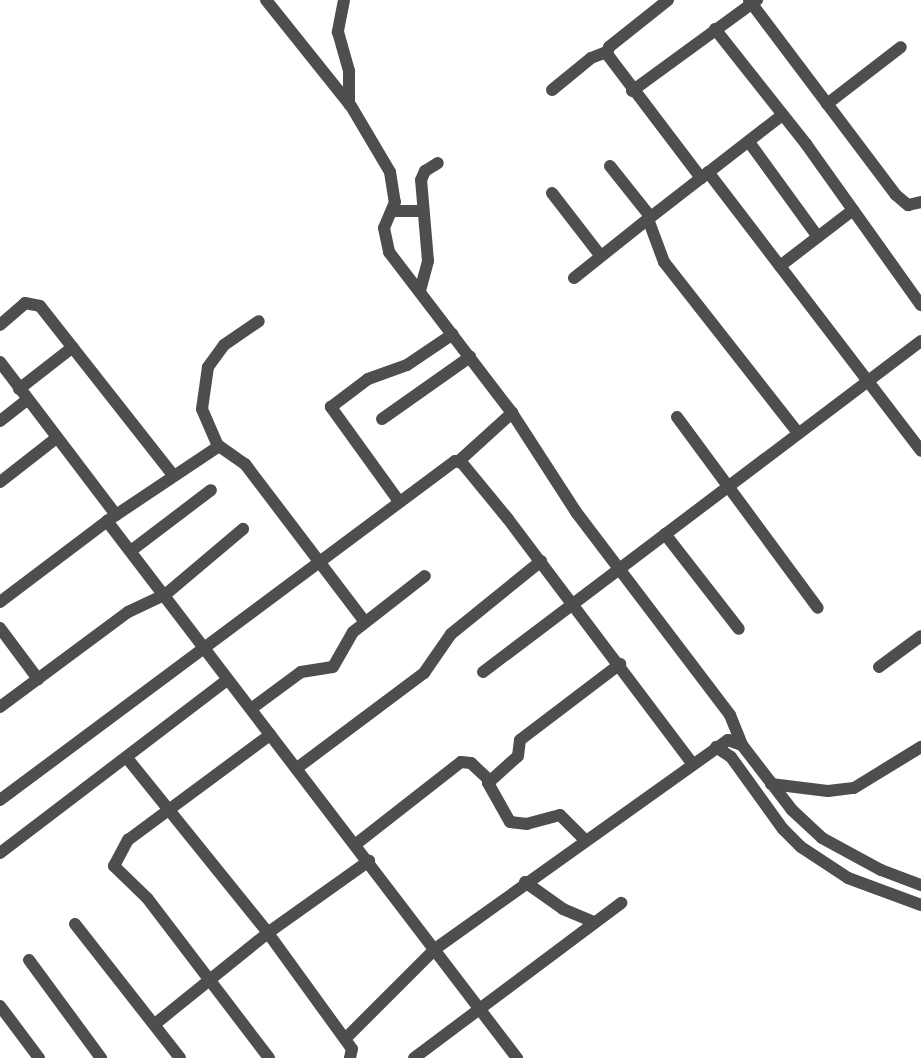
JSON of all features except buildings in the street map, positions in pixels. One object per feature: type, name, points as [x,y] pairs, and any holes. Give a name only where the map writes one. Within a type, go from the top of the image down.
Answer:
[{"type":"street","points":[[266,0],[349,104],[392,178],[392,211],[384,228],[386,246],[512,413],[576,512],[620,565],[730,715],[742,745],[771,784],[822,838],[881,870],[921,885]]},
{"type":"street","points":[[344,0],[338,32],[349,71],[349,104]]},
{"type":"street","points":[[552,90],[591,58],[607,52],[668,0]]},
{"type":"street","points":[[632,91],[752,1],[900,200],[908,205],[921,202]]},
{"type":"street","points":[[715,29],[853,210],[921,305]]},
{"type":"street","points":[[827,104],[901,47]]},
{"type":"street","points":[[607,52],[632,91],[780,266],[921,451]]},
{"type":"street","points":[[573,278],[781,116]]},
{"type":"street","points":[[749,142],[818,237]]},
{"type":"street","points":[[420,291],[428,261],[422,211],[422,175],[438,163]]},
{"type":"street","points":[[610,166],[649,217],[664,261],[798,433]]},
{"type":"street","points":[[552,192],[600,255]]},
{"type":"street","points":[[780,266],[853,210]]},
{"type":"street","points":[[392,211],[422,211]]},
{"type":"street","points":[[0,325],[32,302],[72,347],[173,475]]},
{"type":"street","points":[[259,321],[224,345],[208,367],[202,409],[218,446],[235,452],[365,622]]},
{"type":"street","points":[[398,500],[331,407],[368,379],[407,365],[453,334]]},
{"type":"street","points":[[483,671],[620,565],[921,341]]},
{"type":"street","points":[[19,389],[72,347]]},
{"type":"street","points":[[382,419],[470,357]]},
{"type":"street","points":[[0,362],[227,680],[369,860],[517,1058]]},
{"type":"street","points":[[0,421],[27,400]]},
{"type":"street","points":[[0,800],[205,650],[398,500],[448,464],[458,461],[512,413]]},
{"type":"street","points":[[677,417],[817,608]]},
{"type":"street","points":[[0,482],[55,439]]},
{"type":"street","points":[[0,602],[112,518],[218,446]]},
{"type":"street","points":[[458,461],[541,561],[692,763]]},
{"type":"street","points":[[132,550],[211,490]]},
{"type":"street","points":[[0,707],[128,612],[166,594],[243,529]]},
{"type":"street","points":[[665,534],[739,629]]},
{"type":"street","points":[[297,768],[424,673],[451,634],[541,561]]},
{"type":"street","points":[[251,709],[301,672],[323,671],[336,665],[349,637],[425,576]]},
{"type":"street","points":[[0,628],[38,679]]},
{"type":"street","points":[[879,667],[921,636]]},
{"type":"street","points":[[489,780],[518,757],[520,740],[620,664]]},
{"type":"street","points":[[0,853],[227,680]]},
{"type":"street","points":[[269,1058],[135,883],[114,866],[128,840],[270,735]]},
{"type":"street","points":[[345,1039],[435,949],[525,882],[716,747],[728,740],[742,745]]},
{"type":"street","points":[[716,747],[731,757],[783,829],[802,846],[848,878],[921,905]]},
{"type":"street","points":[[771,784],[828,791],[854,788],[921,747]]},
{"type":"street","points":[[127,758],[268,933],[352,1049],[350,1058]]},
{"type":"street","points":[[356,844],[461,762],[471,764],[489,780],[510,822],[527,824],[560,815],[584,839]]},
{"type":"street","points":[[155,1024],[268,933],[369,860]]},
{"type":"street","points":[[525,882],[563,909],[594,922]]},
{"type":"street","points":[[414,1058],[621,903]]},
{"type":"street","points":[[75,924],[180,1058]]},
{"type":"street","points":[[29,960],[101,1058]]},
{"type":"street","points":[[0,1006],[39,1058]]}]
